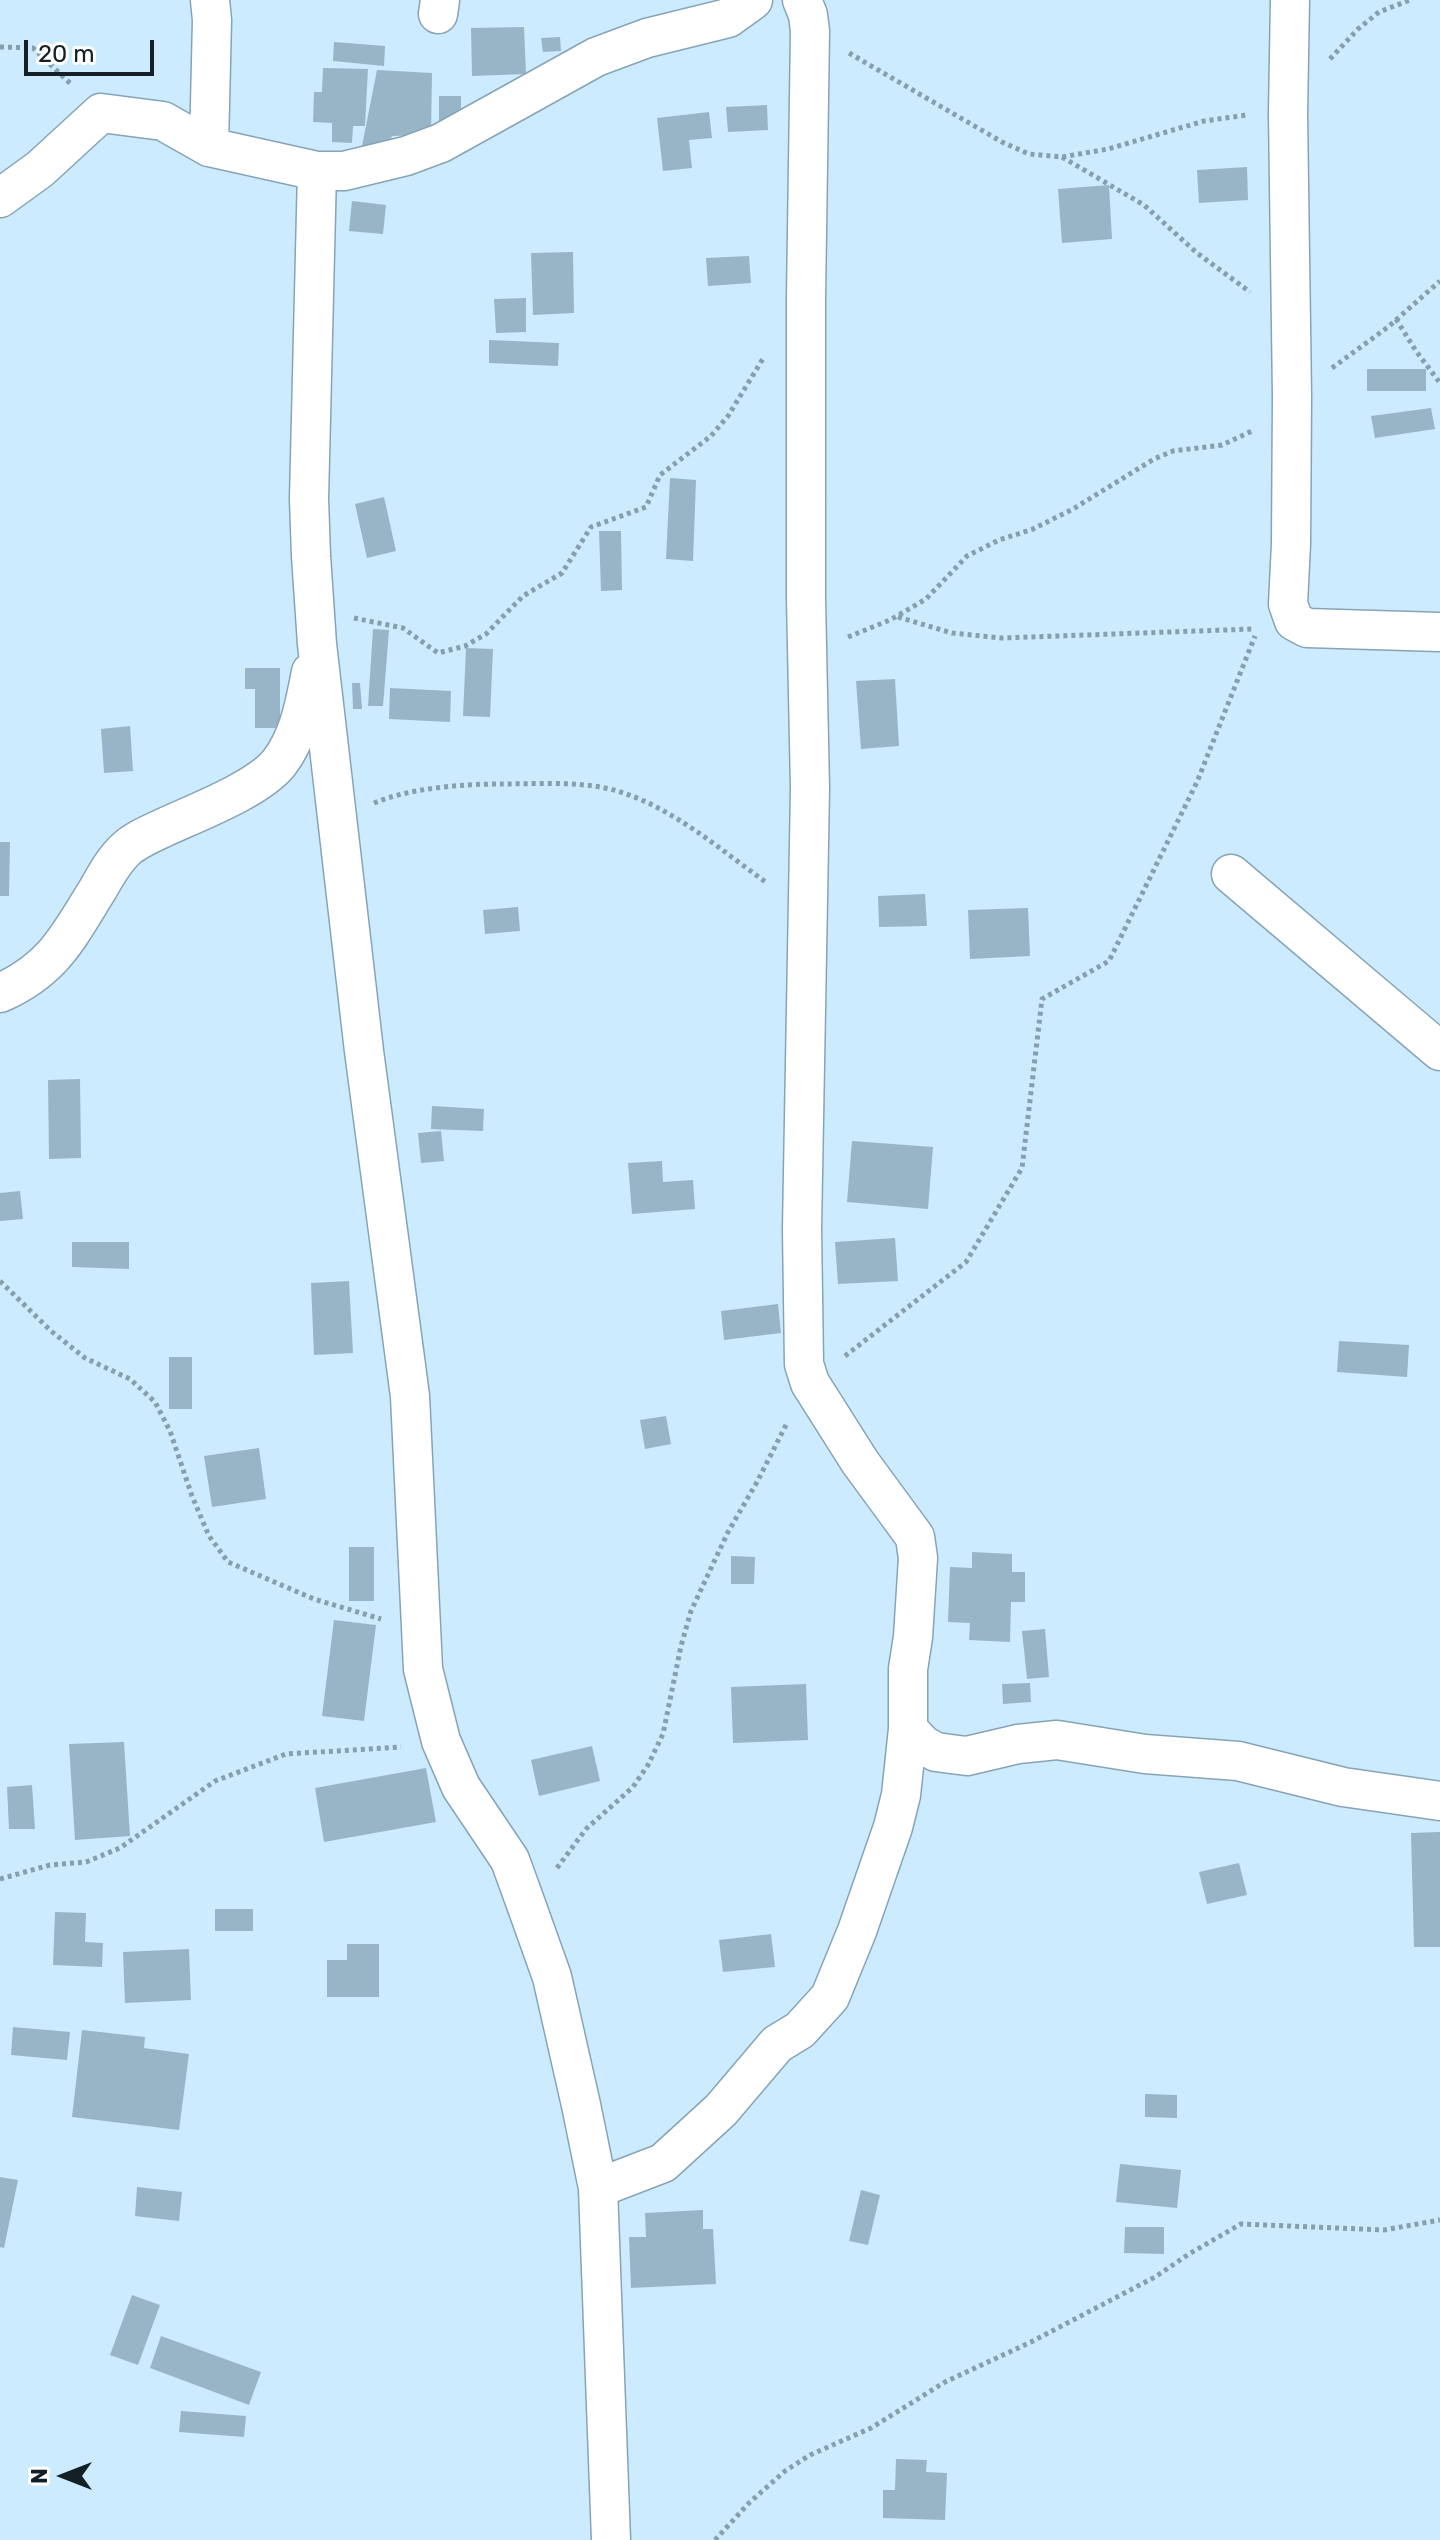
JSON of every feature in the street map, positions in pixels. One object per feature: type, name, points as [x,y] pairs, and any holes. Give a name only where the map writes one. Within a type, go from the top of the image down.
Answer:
[{"type":"street","points":[[209,147],[210,0]]},
{"type":"street","points":[[0,198],[40,169],[101,113],[163,121],[209,147],[317,171],[344,171],[406,156],[441,143],[596,57],[647,38],[728,18],[753,0]]},
{"type":"street","points":[[1290,0],[1289,314],[1292,397],[1288,604],[1294,621],[1307,628],[1440,632]]},
{"type":"street","points":[[598,2188],[663,2163],[721,2110],[777,2044],[800,2030],[830,1997],[893,1827],[901,1795],[908,1729],[908,1669],[918,1558],[915,1537],[860,1462],[810,1383],[804,1364],[802,1324],[810,788],[806,599],[806,15]]},
{"type":"street","points":[[317,171],[309,499],[316,627],[364,1051],[410,1396],[423,1669],[441,1741],[461,1787],[510,1860],[552,1977],[598,2188],[611,2540]]},
{"type":"street","points":[[0,993],[25,980],[54,957],[112,865],[126,849],[142,838],[247,788],[278,764],[296,732],[304,709],[316,627]]},
{"type":"street","points":[[1231,874],[1440,1051]]},
{"type":"street","points":[[908,1729],[923,1745],[936,1752],[967,1756],[1018,1744],[1057,1740],[1145,1754],[1238,1761],[1343,1787],[1440,1801]]},
{"type":"path","points":[[1328,61],[1379,12],[1410,0]]},
{"type":"path","points":[[806,15],[1002,142],[1029,154],[1062,157],[1108,149],[1174,129],[1237,115],[1288,113]]},
{"type":"path","points":[[0,47],[33,48],[101,113]]},
{"type":"path","points":[[1062,157],[1144,205],[1223,274],[1289,314]]},
{"type":"path","points":[[808,651],[897,616],[926,599],[967,556],[980,548],[1033,529],[1073,509],[1173,451],[1222,445],[1260,425],[1440,281]]},
{"type":"path","points":[[1396,319],[1440,383]]},
{"type":"path","points":[[316,627],[403,628],[438,653],[465,646],[486,634],[523,596],[562,573],[591,527],[646,507],[660,475],[711,436],[728,416],[767,353]]},
{"type":"path","points":[[527,1907],[586,1829],[633,1787],[648,1765],[663,1734],[691,1611],[728,1532],[810,1383],[966,1262],[1022,1168],[1042,999],[1109,961],[1197,782],[1258,629],[1001,638],[952,633],[897,616]]},
{"type":"path","points":[[337,819],[380,801],[472,784],[573,784],[611,789],[681,820],[808,916]]},
{"type":"path","points":[[0,1281],[51,1331],[85,1358],[130,1379],[155,1402],[170,1431],[209,1536],[228,1562],[314,1599],[384,1619]]},
{"type":"path","points":[[0,1879],[50,1865],[86,1862],[120,1848],[215,1781],[286,1754],[389,1749],[441,1741]]},
{"type":"path","points":[[715,2540],[749,2503],[785,2471],[810,2455],[871,2428],[945,2382],[1031,2342],[1155,2277],[1241,2224],[1384,2230],[1440,2220]]},
{"type":"building","points":[[524,27],[526,74],[472,76],[471,28]]},
{"type":"building","points":[[560,37],[561,51],[543,52],[541,38]]},
{"type":"building","points":[[334,42],[385,46],[384,66],[333,61]]},
{"type":"building","points":[[323,68],[368,69],[365,126],[353,126],[352,143],[332,142],[332,123],[313,122],[314,92],[322,92]]},
{"type":"building","points":[[377,70],[432,73],[431,135],[392,136],[387,149],[362,146]]},
{"type":"building","points":[[439,96],[461,96],[461,123],[439,123]]},
{"type":"building","points":[[767,105],[768,130],[728,132],[726,107]]},
{"type":"building","points":[[709,112],[712,138],[689,140],[692,168],[663,171],[657,118]]},
{"type":"building","points":[[1247,167],[1248,200],[1199,203],[1197,170]]},
{"type":"building","points":[[1109,185],[1112,239],[1062,243],[1058,189]]},
{"type":"building","points":[[352,201],[386,205],[383,234],[349,231]]},
{"type":"building","points":[[573,252],[574,313],[533,315],[531,253]]},
{"type":"building","points":[[749,256],[751,283],[708,286],[706,258]]},
{"type":"building","points":[[526,298],[526,332],[496,333],[494,299]]},
{"type":"building","points":[[489,340],[559,343],[558,366],[489,363]]},
{"type":"building","points":[[1367,369],[1426,369],[1426,391],[1367,391]]},
{"type":"building","points":[[1431,408],[1435,429],[1375,438],[1371,416]]},
{"type":"building","points":[[670,478],[696,480],[693,561],[666,559]]},
{"type":"building","points":[[384,497],[396,551],[367,558],[355,504]]},
{"type":"building","points":[[599,531],[621,531],[622,590],[601,591]]},
{"type":"building","points":[[373,629],[389,630],[383,706],[368,706]]},
{"type":"building","points":[[466,648],[493,649],[490,717],[463,716]]},
{"type":"building","points":[[245,668],[280,668],[280,728],[255,728],[255,689],[245,689]]},
{"type":"building","points":[[895,679],[899,746],[861,749],[856,681]]},
{"type":"building","points":[[352,683],[360,683],[362,709],[353,709]]},
{"type":"building","points":[[390,688],[451,691],[450,722],[389,719]]},
{"type":"building","points":[[130,726],[133,771],[104,773],[101,729]]},
{"type":"building","points":[[0,842],[10,842],[9,896],[0,896]]},
{"type":"building","points":[[925,894],[927,926],[879,927],[878,896]]},
{"type":"building","points":[[518,907],[520,931],[485,934],[483,910]]},
{"type":"building","points":[[1028,908],[1030,956],[970,959],[968,910]]},
{"type":"building","points":[[80,1079],[81,1158],[49,1159],[48,1080]]},
{"type":"building","points":[[432,1106],[484,1109],[483,1131],[431,1129]]},
{"type":"building","points":[[441,1131],[444,1161],[421,1163],[418,1133]]},
{"type":"building","points":[[852,1141],[933,1147],[928,1209],[847,1202]]},
{"type":"building","points":[[662,1161],[663,1182],[693,1180],[695,1209],[632,1214],[628,1163]]},
{"type":"building","points":[[20,1191],[23,1219],[0,1221],[0,1193]]},
{"type":"building","points":[[895,1238],[898,1281],[838,1284],[835,1242]]},
{"type":"building","points":[[72,1242],[129,1242],[129,1269],[72,1267]]},
{"type":"building","points":[[349,1281],[353,1353],[314,1355],[311,1283]]},
{"type":"building","points":[[778,1304],[781,1333],[724,1340],[721,1311]]},
{"type":"building","points":[[1339,1341],[1409,1345],[1407,1377],[1337,1372]]},
{"type":"building","points":[[169,1357],[192,1357],[192,1409],[169,1409]]},
{"type":"building","points":[[666,1416],[671,1444],[645,1449],[640,1420]]},
{"type":"building","points":[[259,1448],[266,1499],[212,1507],[204,1456]]},
{"type":"building","points":[[349,1547],[374,1547],[374,1601],[349,1601]]},
{"type":"building","points":[[972,1552],[1012,1554],[1012,1572],[1025,1572],[1025,1602],[1011,1602],[1010,1642],[969,1640],[970,1623],[948,1622],[950,1567],[972,1568]]},
{"type":"building","points":[[731,1556],[755,1557],[754,1584],[731,1584]]},
{"type":"building","points":[[334,1620],[376,1625],[364,1721],[322,1716]]},
{"type":"building","points":[[1045,1629],[1049,1677],[1027,1679],[1022,1631]]},
{"type":"building","points":[[1030,1683],[1031,1702],[1003,1704],[1002,1684]]},
{"type":"building","points":[[806,1684],[808,1740],[733,1743],[731,1687]]},
{"type":"building","points":[[124,1742],[130,1836],[75,1840],[69,1744]]},
{"type":"building","points":[[592,1746],[600,1781],[539,1796],[531,1760]]},
{"type":"building","points":[[426,1768],[436,1822],[324,1842],[315,1788]]},
{"type":"building","points":[[32,1785],[35,1829],[9,1829],[7,1787]]},
{"type":"building","points":[[1440,1832],[1440,1947],[1414,1947],[1411,1833]]},
{"type":"building","points":[[1239,1863],[1247,1895],[1207,1904],[1199,1872]]},
{"type":"building","points":[[215,1909],[253,1909],[253,1931],[215,1931]]},
{"type":"building","points":[[55,1912],[86,1913],[85,1942],[103,1943],[102,1967],[53,1965]]},
{"type":"building","points":[[771,1934],[775,1967],[723,1972],[719,1940]]},
{"type":"building","points":[[347,1944],[379,1944],[379,1997],[327,1997],[327,1960],[347,1960]]},
{"type":"building","points":[[189,1949],[191,2000],[125,2003],[123,1952]]},
{"type":"building","points":[[13,2027],[70,2032],[67,2060],[11,2055]]},
{"type":"building","points":[[82,2030],[145,2037],[144,2048],[189,2054],[179,2130],[72,2117]]},
{"type":"building","points":[[1145,2094],[1177,2095],[1177,2118],[1145,2117]]},
{"type":"building","points":[[1120,2164],[1181,2170],[1177,2208],[1116,2202]]},
{"type":"building","points":[[0,2177],[18,2180],[4,2248],[0,2247]]},
{"type":"building","points":[[137,2187],[182,2192],[179,2221],[135,2216]]},
{"type":"building","points":[[861,2190],[880,2195],[868,2245],[849,2241]]},
{"type":"building","points":[[703,2210],[703,2229],[713,2229],[716,2284],[631,2288],[629,2237],[646,2237],[645,2213]]},
{"type":"building","points":[[1125,2227],[1164,2227],[1164,2254],[1124,2253]]},
{"type":"building","points":[[132,2295],[160,2305],[138,2365],[110,2355]]},
{"type":"building","points":[[161,2336],[261,2372],[249,2405],[150,2368]]},
{"type":"building","points":[[181,2411],[246,2416],[244,2437],[179,2432]]},
{"type":"building","points":[[896,2459],[927,2460],[926,2472],[947,2473],[945,2520],[883,2518],[883,2490],[895,2490]]}]
